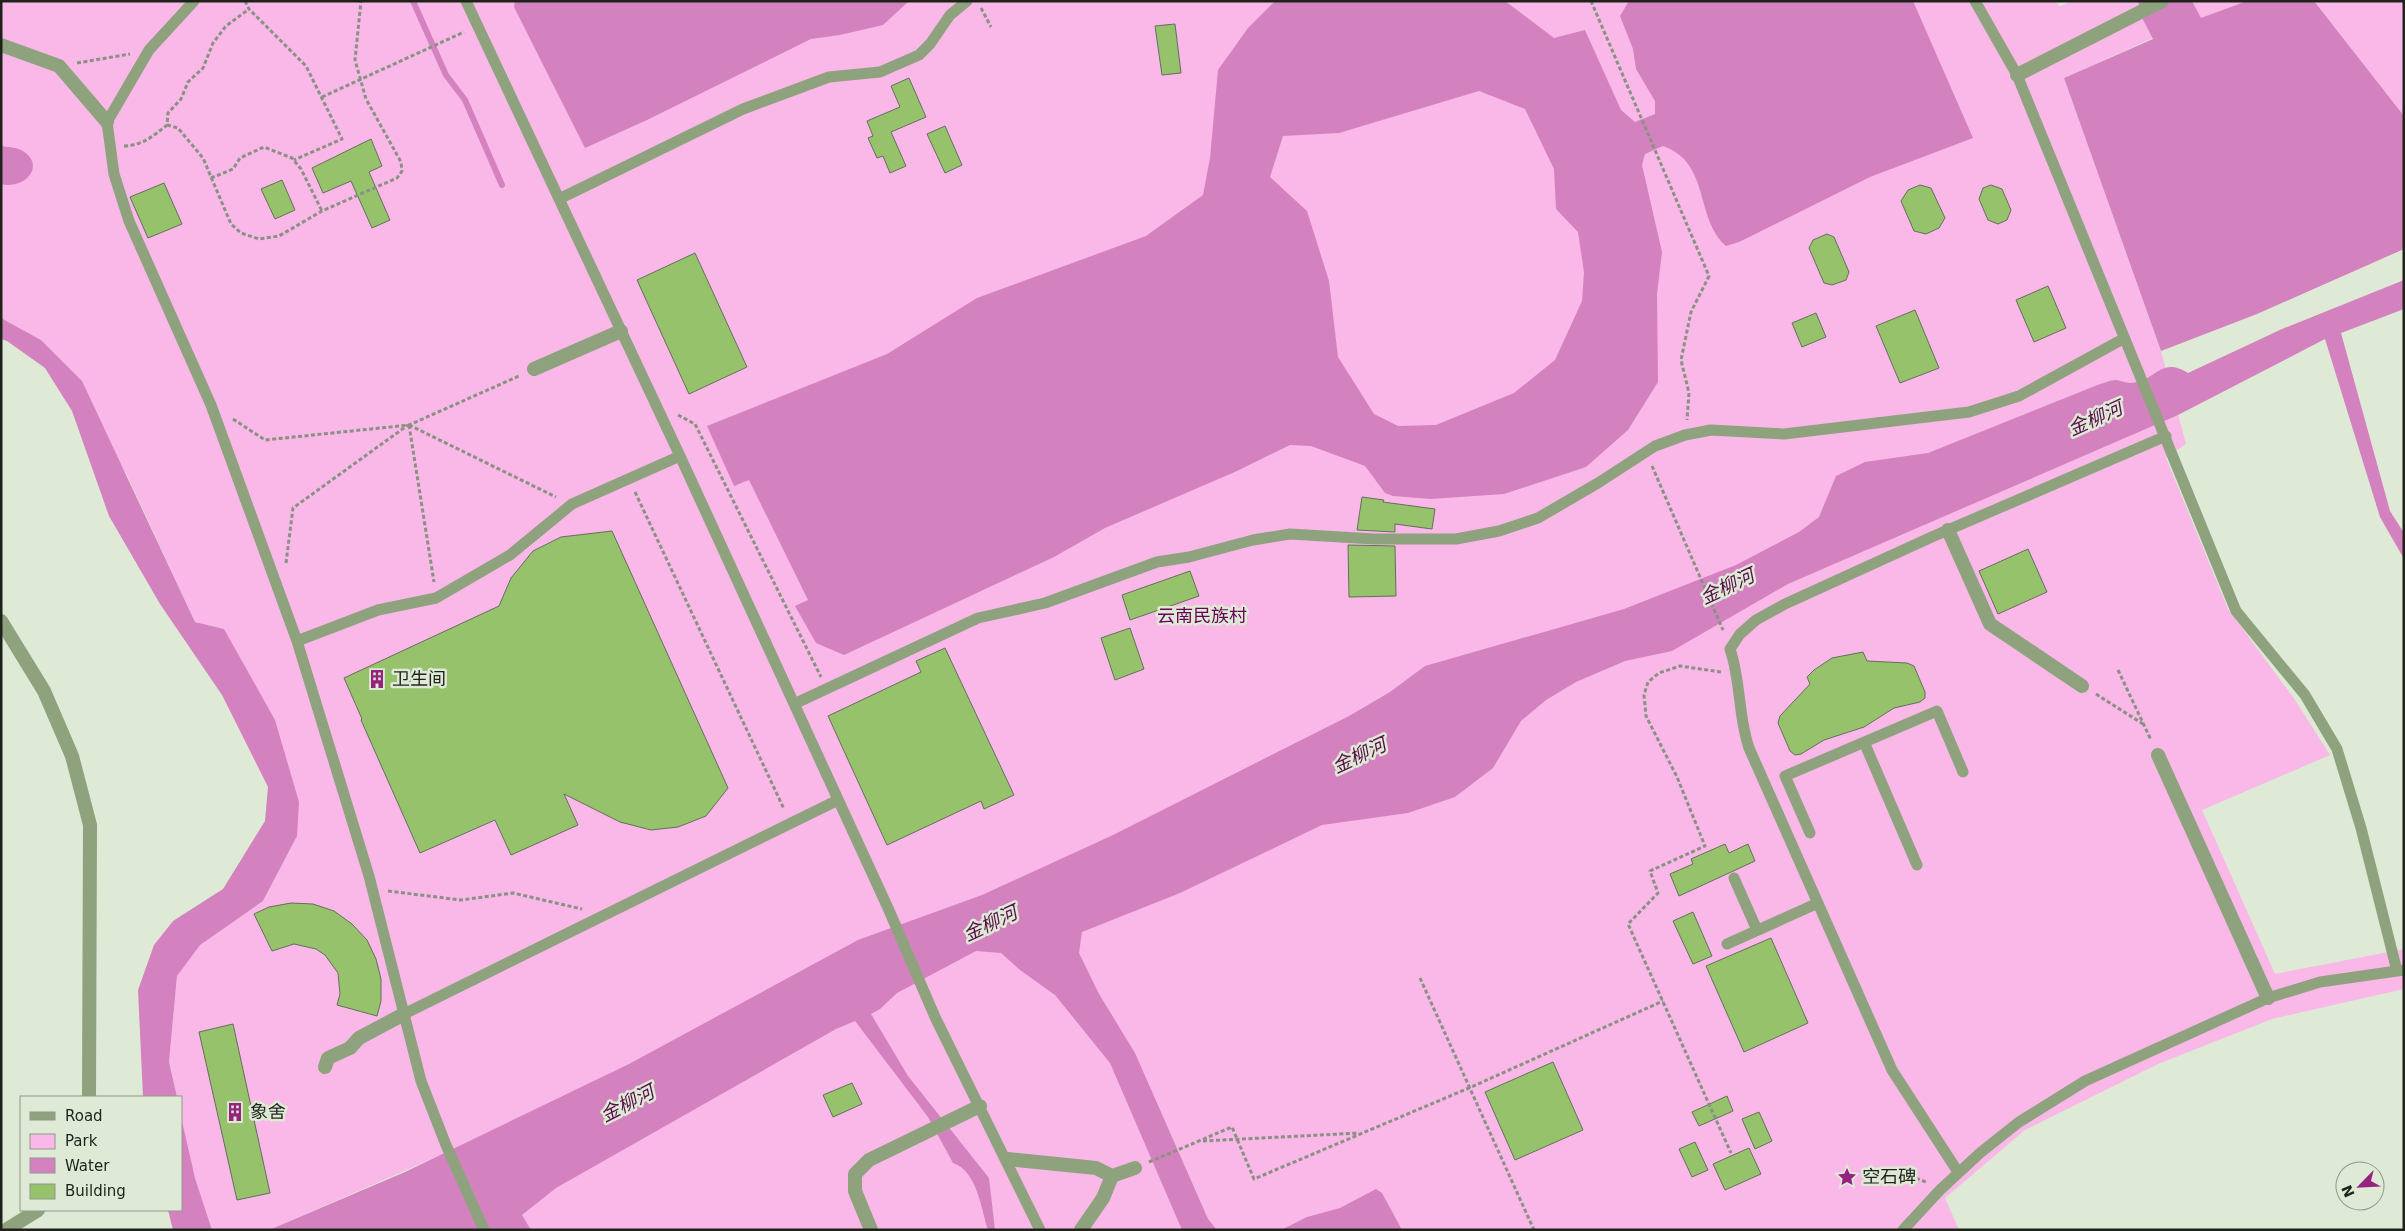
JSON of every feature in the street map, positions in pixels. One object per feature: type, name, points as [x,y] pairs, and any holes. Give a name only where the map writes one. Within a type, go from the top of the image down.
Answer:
[{"type":"street","points":[[2017,76],[2131,15],[2162,1]]},
{"type":"street","points":[[1,45],[59,66],[108,122]]},
{"type":"street","points":[[534,370],[621,331]]},
{"type":"street","points":[[1948,530],[1990,624],[2082,686]]},
{"type":"street","points":[[1,621],[44,691],[72,756],[90,824],[88,1096]]},
{"type":"street","points":[[2158,754],[2268,998]]},
{"type":"street","points":[[325,1067],[328,1058],[350,1048],[359,1038],[404,1014]]},
{"type":"street","points":[[871,1230],[855,1191],[855,1174],[869,1160],[980,1106]]},
{"type":"street","points":[[1007,1159],[1096,1168],[1112,1176],[1135,1168]]},
{"type":"street","points":[[1080,1230],[1103,1198],[1112,1176]]},
{"type":"street","points":[[6,1230],[36,1211]]},
{"type":"lane","points":[[194,1],[149,50],[108,122],[114,174],[129,221],[211,405],[282,598],[297,641],[373,890],[421,1081],[446,1145],[484,1230]]},
{"type":"lane","points":[[466,1],[680,456],[888,908],[935,1017],[1007,1159],[1040,1230]]},
{"type":"lane","points":[[472,1],[472,13]]},
{"type":"lane","points":[[558,199],[743,109],[829,77],[880,72],[919,55],[950,16],[967,1]]},
{"type":"lane","points":[[1903,1230],[1958,1172],[2019,1122],[2086,1081],[2268,998],[2320,982],[2400,970],[2338,749],[2305,696],[2236,611],[2137,366],[2123,339],[2017,76],[1975,1]]},
{"type":"lane","points":[[794,704],[978,618],[1045,603],[1157,562],[1189,557],[1252,540],[1290,534],[1374,539],[1456,540],[1499,531],[1538,518],[1598,484],[1655,446],[1685,435],[1711,430],[1784,434],[1969,412],[2019,396],[2123,339]]},
{"type":"lane","points":[[1958,1172],[1892,1070],[1749,748],[1742,727],[1737,676],[1730,649],[1740,634],[1756,620],[1784,604],[2164,432]]},
{"type":"lane","points":[[297,641],[378,610],[436,598],[510,555],[572,504],[680,456]]},
{"type":"lane","points":[[1765,784],[1937,711],[1963,772]]},
{"type":"lane","points":[[1864,742],[1917,865]]},
{"type":"lane","points":[[1785,776],[1810,833]]},
{"type":"lane","points":[[404,1014],[838,800]]},
{"type":"lane","points":[[1734,878],[1757,930]]},
{"type":"lane","points":[[1727,944],[1818,903]]},
{"type":"path","points":[[245,1],[249,9],[306,66],[342,139],[294,160]]},
{"type":"path","points":[[167,125],[178,128],[203,158],[232,224],[242,232],[259,239],[279,236],[322,212],[397,178],[402,171],[401,162],[366,99],[355,60],[361,1]]},
{"type":"path","points":[[977,1],[991,27]]},
{"type":"path","points":[[1591,1],[1709,276],[1692,312],[1681,360],[1689,393],[1685,435]]},
{"type":"path","points":[[111,147],[138,146],[167,125],[168,112],[181,99],[188,82],[203,68],[213,43],[226,26],[249,9]]},
{"type":"path","points":[[322,97],[449,39]]},
{"type":"path","points":[[59,66],[149,50]]},
{"type":"path","points":[[211,178],[233,169],[240,158],[264,147],[294,160],[301,169],[322,212]]},
{"type":"path","points":[[282,598],[293,508],[409,425],[534,370]]},
{"type":"path","points":[[655,403],[695,424],[827,688]]},
{"type":"path","points":[[211,405],[265,440],[409,425],[572,504]]},
{"type":"path","points":[[409,425],[436,598]]},
{"type":"path","points":[[1646,452],[1722,626]]},
{"type":"path","points":[[629,480],[790,823]]},
{"type":"path","points":[[1731,1153],[1628,924],[1658,893],[1650,871],[1705,846],[1677,777],[1646,716],[1644,695],[1648,682],[1659,673],[1680,666],[1709,668],[1737,676]]},
{"type":"path","points":[[2118,670],[2158,754]]},
{"type":"path","points":[[2082,686],[2144,724]]},
{"type":"path","points":[[373,890],[407,892],[461,900],[513,893],[605,915]]},
{"type":"path","points":[[1420,978],[1534,1230]]},
{"type":"path","points":[[1135,1168],[1232,1127],[1254,1179],[1469,1088],[1663,1002]]},
{"type":"path","points":[[1200,1141],[1362,1133]]},
{"type":"path","points":[[1872,1170],[1894,1170],[1918,1178],[1940,1190]]},
{"type":"green space","name":"云南民族村","points":[[1,1],[2055,1],[2060,6],[2073,1],[2138,1],[2141,16],[2153,38],[2064,78],[2161,351],[2186,444],[2166,458],[2228,609],[2295,700],[2330,755],[2202,810],[2275,974],[2404,949],[2404,989],[2272,1019],[2158,1064],[2025,1130],[1945,1198],[1959,1230],[472,1230],[436,1157],[269,1230],[212,1230],[187,1148],[182,1114],[182,1096],[177,1096],[169,1062],[177,976],[199,945],[263,901],[297,836],[224,629],[195,622],[126,473],[41,340],[1,318]]},
{"type":"green space","points":[[2192,1],[2247,1],[2201,19]]},
{"type":"green space","points":[[2314,1],[2404,1],[2404,116]]},
{"type":"water","points":[[515,1],[909,1],[883,25],[840,35],[811,39],[647,120],[585,148],[514,7]]},
{"type":"water","points":[[1275,1],[1505,1],[1554,38],[1585,30],[1621,110],[1635,122],[1655,114],[1655,101],[1636,69],[1633,49],[1620,16],[1629,1],[1913,1],[1973,138],[1870,177],[1739,242],[1726,246],[1716,234],[1709,221],[1696,177],[1689,165],[1678,154],[1663,146],[1645,154],[1642,165],[1662,252],[1657,294],[1658,382],[1628,430],[1586,467],[1504,494],[1431,499],[1393,496],[1385,493],[1365,466],[1311,446],[1290,445],[1237,471],[1105,528],[1054,557],[844,655],[816,643],[795,606],[808,600],[749,480],[734,486],[707,426],[887,354],[977,298],[1146,236],[1203,195],[1210,158],[1218,70],[1248,28]],"holes":[[[1479,91],[1525,109],[1554,169],[1556,209],[1578,232],[1584,272],[1582,301],[1555,360],[1514,393],[1436,425],[1398,426],[1374,414],[1338,357],[1329,281],[1307,211],[1270,177],[1283,136],[1339,133]]]},
{"type":"water","points":[[2138,1],[2192,1],[2201,18],[2247,1],[2314,1],[2404,116],[2404,249],[2257,314],[2161,351],[2064,78],[2153,39],[2141,16]]},
{"type":"water","points":[[1,146],[19,149],[29,156],[33,168],[25,180],[10,185],[1,184]]},
{"type":"water","name":"金柳河","points":[[2404,280],[2404,309],[2341,333],[2390,511],[2404,533],[2404,559],[2380,517],[2325,339],[2178,415],[1788,584],[1672,651],[1625,661],[1576,682],[1546,700],[1521,721],[1493,768],[1455,797],[1408,813],[1322,825],[1180,893],[1082,932],[1079,953],[1099,994],[1135,1053],[1208,1219],[1217,1230],[1182,1230],[1110,1063],[1055,995],[1020,970],[1001,953],[976,951],[897,993],[880,1009],[871,1014],[908,1076],[989,1178],[995,1230],[988,1230],[977,1191],[968,1174],[961,1167],[953,1163],[928,1117],[855,1021],[836,1029],[556,1188],[522,1215],[531,1230],[269,1230],[405,1172],[629,1064],[858,940],[982,895],[1113,835],[1349,716],[1390,692],[1425,666],[1624,609],[1736,565],[1799,532],[1819,517],[1836,476],[1865,462],[1928,453],[2110,381],[2139,382],[2164,368],[2171,367],[2188,373],[2282,329]]},
{"type":"water","points":[[1,318],[41,340],[82,381],[195,622],[224,629],[275,720],[299,802],[297,836],[263,901],[200,945],[177,976],[169,1062],[177,1096],[143,1096],[138,990],[154,945],[173,921],[223,889],[265,821],[268,787],[222,695],[160,604],[109,516],[72,411],[45,368],[7,341],[1,339]]},
{"type":"water","points":[[182,1121],[195,1178],[212,1230],[173,1230],[168,1211],[182,1211]]},
{"type":"water","points":[[1376,1189],[1382,1193],[1402,1230],[1281,1230],[1307,1217],[1340,1208]]},
{"type":"building","points":[[1175,24],[1181,73],[1162,75],[1155,26]]},
{"type":"building","points":[[909,78],[926,117],[891,132],[906,166],[890,173],[883,156],[877,158],[868,138],[873,136],[867,121],[900,107],[891,86]]},
{"type":"building","points":[[945,126],[962,165],[945,173],[927,134]]},
{"type":"building","points":[[371,139],[382,166],[369,172],[390,220],[372,228],[351,181],[323,193],[312,168]]},
{"type":"building","points":[[282,180],[295,210],[275,219],[261,189]]},
{"type":"building","points":[[164,183],[182,224],[148,238],[130,197]]},
{"type":"building","points":[[1920,185],[1931,188],[1945,218],[1939,228],[1926,234],[1914,231],[1901,201],[1908,190]]},
{"type":"building","points":[[1991,185],[2002,189],[2011,210],[2007,220],[1998,224],[1988,220],[1979,199],[1983,188]]},
{"type":"building","points":[[1827,234],[1834,237],[1849,272],[1846,280],[1832,285],[1824,283],[1809,248],[1813,240]]},
{"type":"building","points":[[695,253],[747,367],[689,394],[637,280]]},
{"type":"building","points":[[2048,286],[2066,328],[2034,342],[2016,300]]},
{"type":"building","points":[[1915,310],[1939,368],[1900,383],[1876,326]]},
{"type":"building","points":[[1816,313],[1826,337],[1802,347],[1792,323]]},
{"type":"building","points":[[1362,497],[1384,500],[1383,502],[1435,509],[1432,529],[1395,524],[1395,532],[1357,530]]},
{"type":"building","points":[[612,531],[728,788],[706,816],[678,827],[651,830],[620,822],[564,794],[578,825],[511,855],[495,820],[420,853],[344,678],[499,606],[511,578],[533,551],[561,537]]},
{"type":"building","points":[[1348,545],[1395,546],[1396,596],[1349,597]]},
{"type":"building","points":[[2028,549],[2047,592],[1998,614],[1979,571]]},
{"type":"building","points":[[1190,571],[1199,596],[1130,620],[1122,595]]},
{"type":"building","points":[[1130,628],[1144,669],[1115,680],[1101,638]]},
{"type":"building","points":[[945,648],[1014,795],[984,809],[981,801],[887,845],[828,716],[921,672],[916,661]]},
{"type":"building","points":[[1863,652],[1867,661],[1907,663],[1914,666],[1925,692],[1925,698],[1920,702],[1894,708],[1864,727],[1824,740],[1801,754],[1795,755],[1790,751],[1778,723],[1780,716],[1810,684],[1807,677],[1814,670],[1832,658]]},
{"type":"building","points":[[1725,844],[1729,853],[1748,844],[1755,861],[1679,896],[1670,874],[1693,864],[1691,859]]},
{"type":"building","points":[[291,903],[313,904],[334,911],[352,924],[367,940],[376,959],[381,979],[381,1001],[377,1016],[337,1005],[340,994],[338,973],[325,955],[316,949],[294,944],[272,951],[254,914],[269,907]]},
{"type":"building","points":[[1693,912],[1712,956],[1693,964],[1673,921]]},
{"type":"building","points":[[1771,938],[1808,1023],[1744,1052],[1706,966]]},
{"type":"building","name":"象舍","points":[[233,1024],[270,1193],[237,1200],[199,1032]]},
{"type":"building","points":[[1553,1062],[1583,1130],[1515,1160],[1485,1092]]},
{"type":"building","points":[[852,1083],[862,1104],[833,1117],[823,1095]]},
{"type":"building","points":[[1727,1096],[1733,1111],[1699,1126],[1692,1112]]},
{"type":"building","points":[[1759,1112],[1772,1141],[1755,1149],[1742,1119]]},
{"type":"building","points":[[1695,1142],[1708,1170],[1692,1177],[1679,1149]]},
{"type":"building","points":[[1749,1148],[1761,1174],[1725,1190],[1713,1164]]},
{"type":"waterway","points":[[413,1],[446,75],[465,100],[502,185]]},
{"type":"place","name":"卫生间","points":[[377,679]]},
{"type":"place","name":"象舍","points":[[235,1112]]},
{"type":"place","name":"空石碑","points":[[1847,1177]]}]
